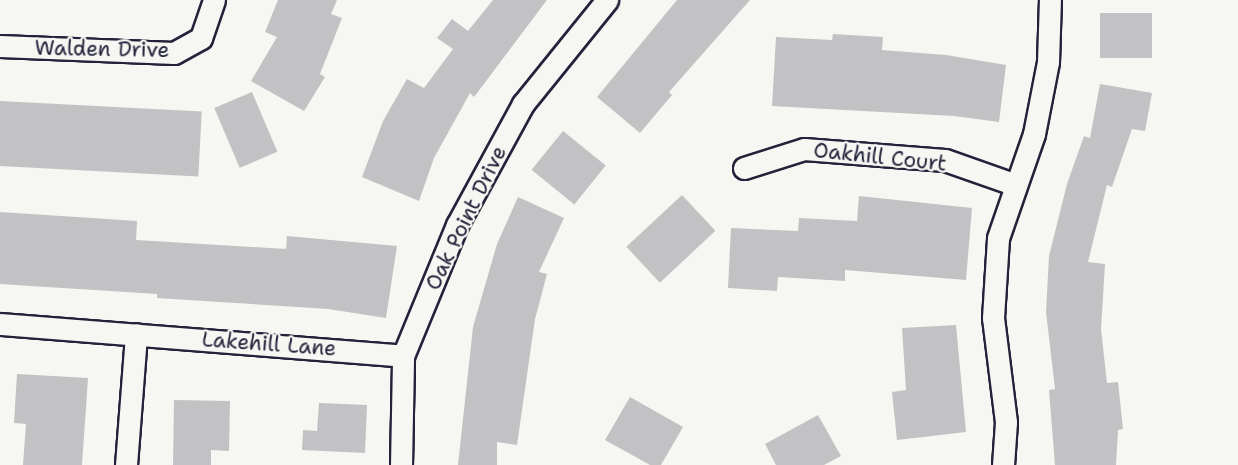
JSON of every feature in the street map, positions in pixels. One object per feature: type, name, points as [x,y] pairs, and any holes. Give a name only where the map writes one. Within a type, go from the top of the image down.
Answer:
[{"type":"street","name":"Walden Drive","points":[[0,46],[174,53],[201,38],[214,0]]},
{"type":"street","name":"Oak Point Drive","points":[[400,465],[402,356],[457,225],[523,104],[607,0]]},
{"type":"street","points":[[1003,465],[1006,422],[993,318],[998,238],[1034,134],[1044,82],[1050,0]]},
{"type":"street","name":"Oakhill Court","points":[[744,168],[804,149],[945,160],[1016,185]]},
{"type":"street","name":"Lakehill Lane","points":[[0,324],[402,356]]},
{"type":"street","points":[[126,465],[136,334]]},
{"type":"building","points":[[278,0],[337,0],[331,14],[342,18],[320,74],[325,77],[304,111],[251,81],[277,37],[265,32]]},
{"type":"building","points":[[493,0],[547,0],[474,97],[470,93],[434,158],[419,201],[362,177],[383,121],[407,79],[424,88],[453,49],[437,38],[452,19],[468,31]]},
{"type":"building","points":[[677,0],[750,0],[669,92],[672,95],[640,133],[597,97]]},
{"type":"building","points":[[1100,13],[1152,13],[1152,58],[1100,58]]},
{"type":"building","points":[[833,34],[883,37],[882,50],[946,55],[1006,65],[999,122],[954,116],[772,106],[776,37],[832,40]]},
{"type":"building","points":[[1100,84],[1152,93],[1145,131],[1132,129],[1112,187],[1107,185],[1088,262],[1105,264],[1101,329],[1107,383],[1118,382],[1123,429],[1118,430],[1116,465],[1055,465],[1049,390],[1055,389],[1046,312],[1049,256],[1067,184],[1084,136],[1090,138]]},
{"type":"building","points":[[252,92],[277,152],[240,168],[214,108]]},
{"type":"building","points":[[0,101],[202,112],[198,176],[0,166]]},
{"type":"building","points":[[563,131],[606,166],[574,204],[532,170]]},
{"type":"building","points":[[682,195],[715,231],[660,283],[626,247]]},
{"type":"building","points":[[859,196],[972,208],[966,280],[845,270],[845,281],[778,277],[777,291],[728,288],[731,228],[798,231],[799,218],[857,221]]},
{"type":"building","points":[[518,197],[564,218],[539,272],[547,274],[535,319],[517,445],[497,442],[497,465],[458,465],[473,327],[497,244]]},
{"type":"building","points":[[0,212],[137,221],[136,240],[286,249],[287,236],[397,246],[386,318],[328,309],[157,298],[157,294],[0,284]]},
{"type":"building","points":[[956,325],[966,432],[897,440],[892,392],[906,390],[902,328]]},
{"type":"building","points":[[17,374],[88,378],[82,465],[23,465],[26,424],[14,423]]},
{"type":"building","points":[[630,397],[683,427],[661,465],[650,465],[605,440]]},
{"type":"building","points":[[174,400],[230,401],[229,451],[211,450],[211,465],[173,465]]},
{"type":"building","points":[[319,403],[367,405],[365,453],[302,450],[303,430],[317,431]]},
{"type":"building","points":[[818,415],[841,456],[824,465],[776,465],[765,444]]}]
